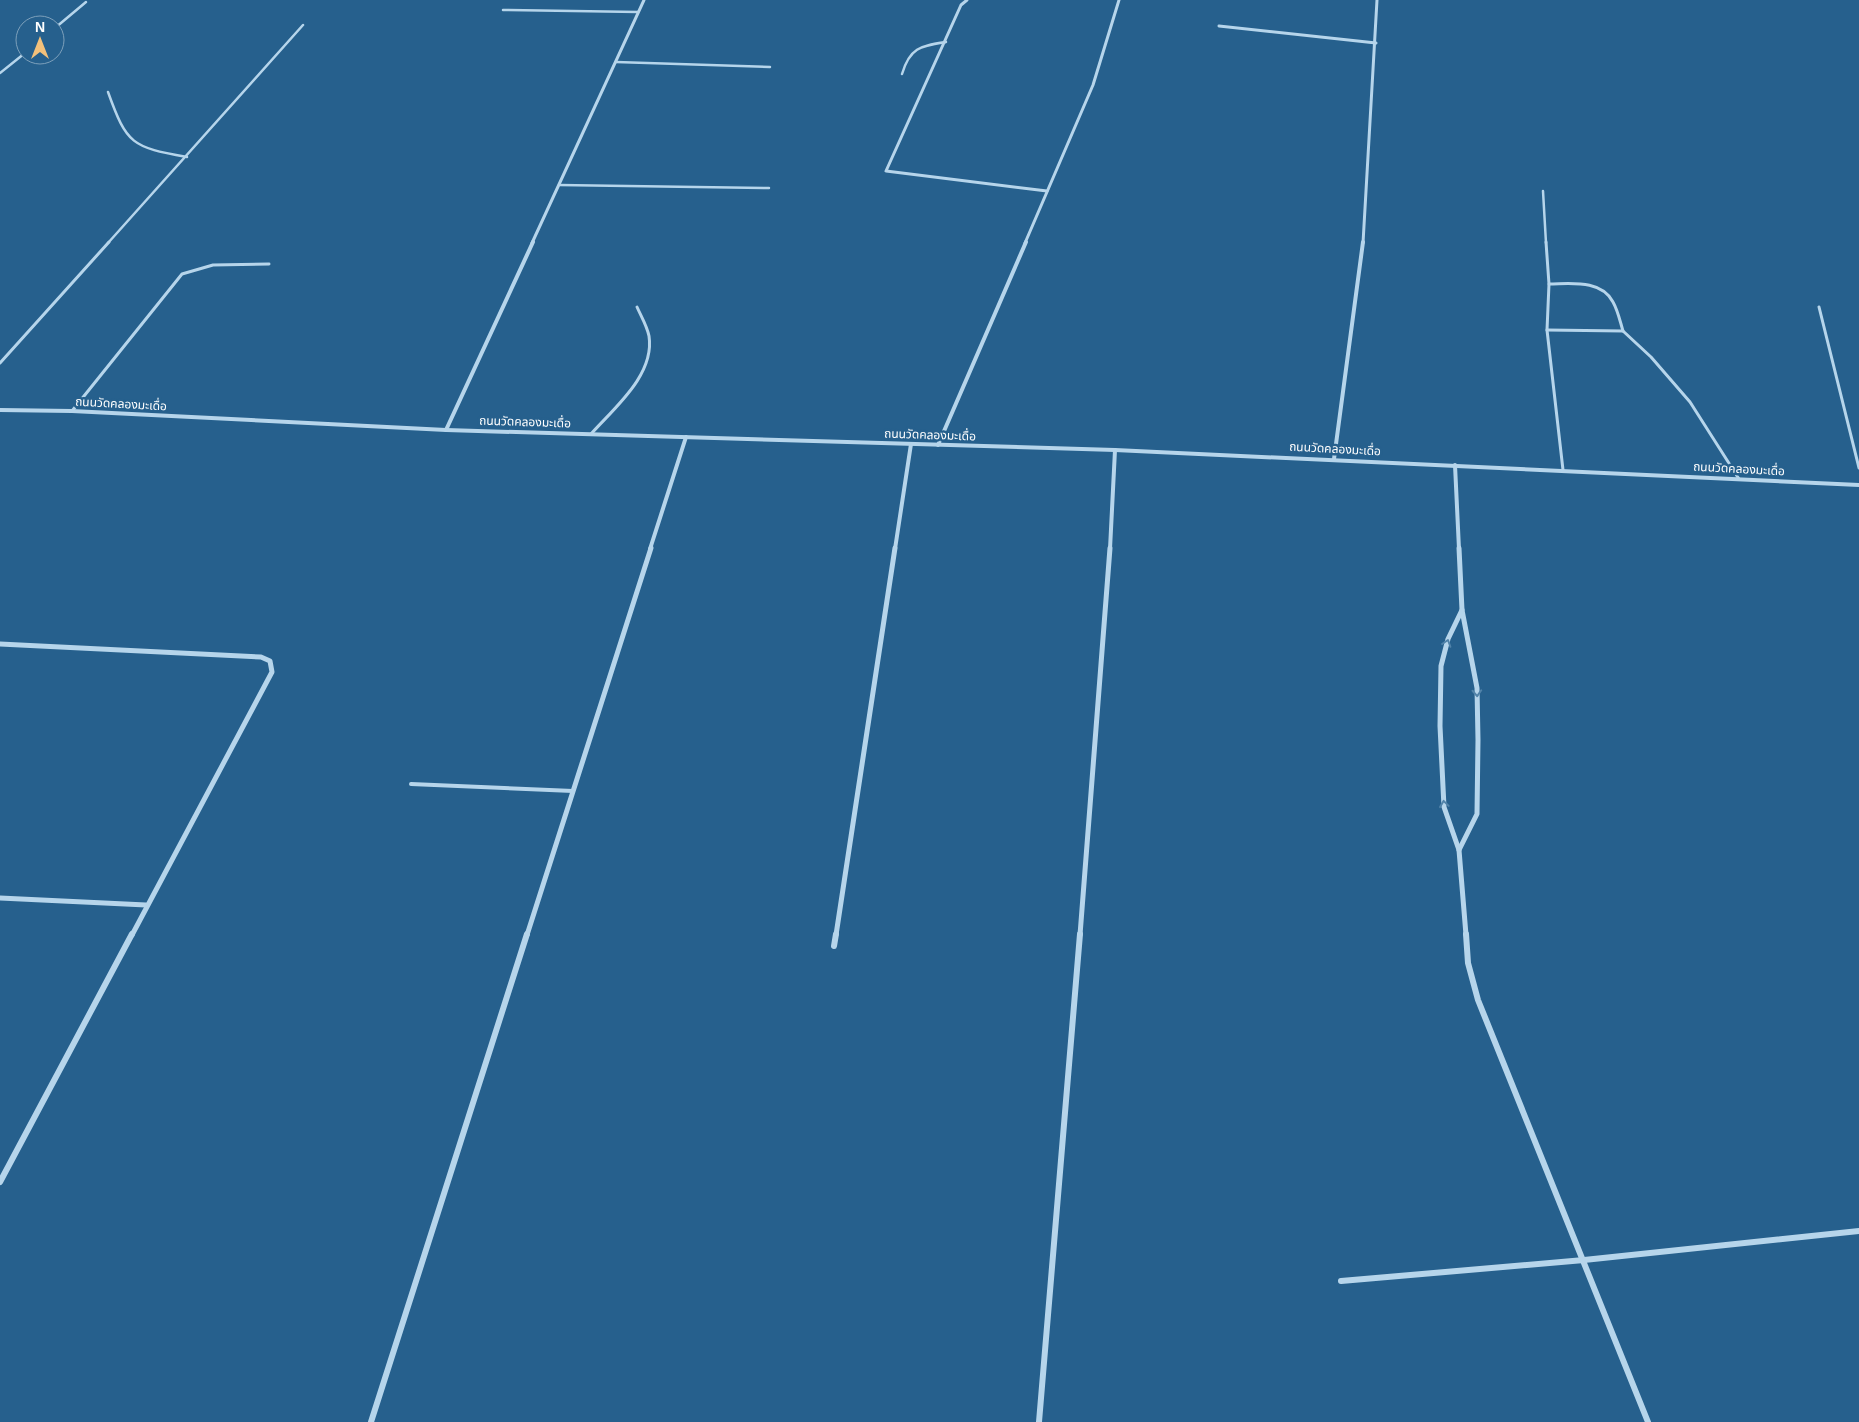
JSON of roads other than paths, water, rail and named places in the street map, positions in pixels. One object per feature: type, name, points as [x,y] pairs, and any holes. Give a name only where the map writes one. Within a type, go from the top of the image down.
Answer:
[{"type":"street","points":[[446,430],[644,0]]},
{"type":"street","points":[[967,0],[961,5],[946,42],[886,171],[1047,191]]},
{"type":"street","points":[[938,445],[1093,85],[1119,0]]},
{"type":"street","points":[[1334,459],[1362,253],[1376,43],[1377,0]]},
{"type":"street","points":[[1219,26],[1376,43]]},
{"type":"street","name":"ถนนวัดคลองมะเดื่อ","points":[[0,410],[72,411],[446,430],[1115,450],[1859,485]]},
{"type":"street","points":[[371,1422],[686,437]]},
{"type":"street","points":[[834,946],[911,444]]},
{"type":"street","points":[[1039,1422],[1108,594],[1115,450]]},
{"type":"street","points":[[1455,465],[1462,610],[1477,688],[1478,740],[1477,814],[1459,850]]},
{"type":"street","points":[[1462,610],[1448,639],[1441,666],[1440,726],[1444,807],[1459,850],[1468,963],[1478,1000],[1648,1422]]},
{"type":"street","points":[[0,644],[261,657],[270,661],[272,672],[146,905],[0,1182]]},
{"type":"street","points":[[0,898],[146,905]]},
{"type":"street","points":[[1341,1282],[1584,1260],[1859,1231]]},
{"type":"lane","points":[[65,20],[86,2]]},
{"type":"lane","points":[[503,10],[638,12]]},
{"type":"lane","points":[[0,363],[187,157],[303,24]]},
{"type":"lane","points":[[902,74],[906,57],[914,51],[946,42]]},
{"type":"lane","points":[[0,73],[15,61]]},
{"type":"lane","points":[[616,62],[770,67]]},
{"type":"lane","points":[[108,92],[127,136],[139,145],[155,151],[187,157]]},
{"type":"lane","points":[[559,185],[769,188]]},
{"type":"lane","points":[[1543,191],[1549,284],[1547,330],[1563,470]]},
{"type":"lane","points":[[72,411],[182,274],[196,266],[212,264],[269,264]]},
{"type":"lane","points":[[1549,284],[1588,285],[1601,289],[1610,296],[1623,331],[1651,357],[1690,402],[1740,479]]},
{"type":"lane","points":[[591,434],[637,379],[649,356],[650,338],[637,307]]},
{"type":"lane","points":[[1820,307],[1859,468]]},
{"type":"lane","points":[[1547,330],[1623,331]]},
{"type":"lane","points":[[411,784],[573,791]]}]
